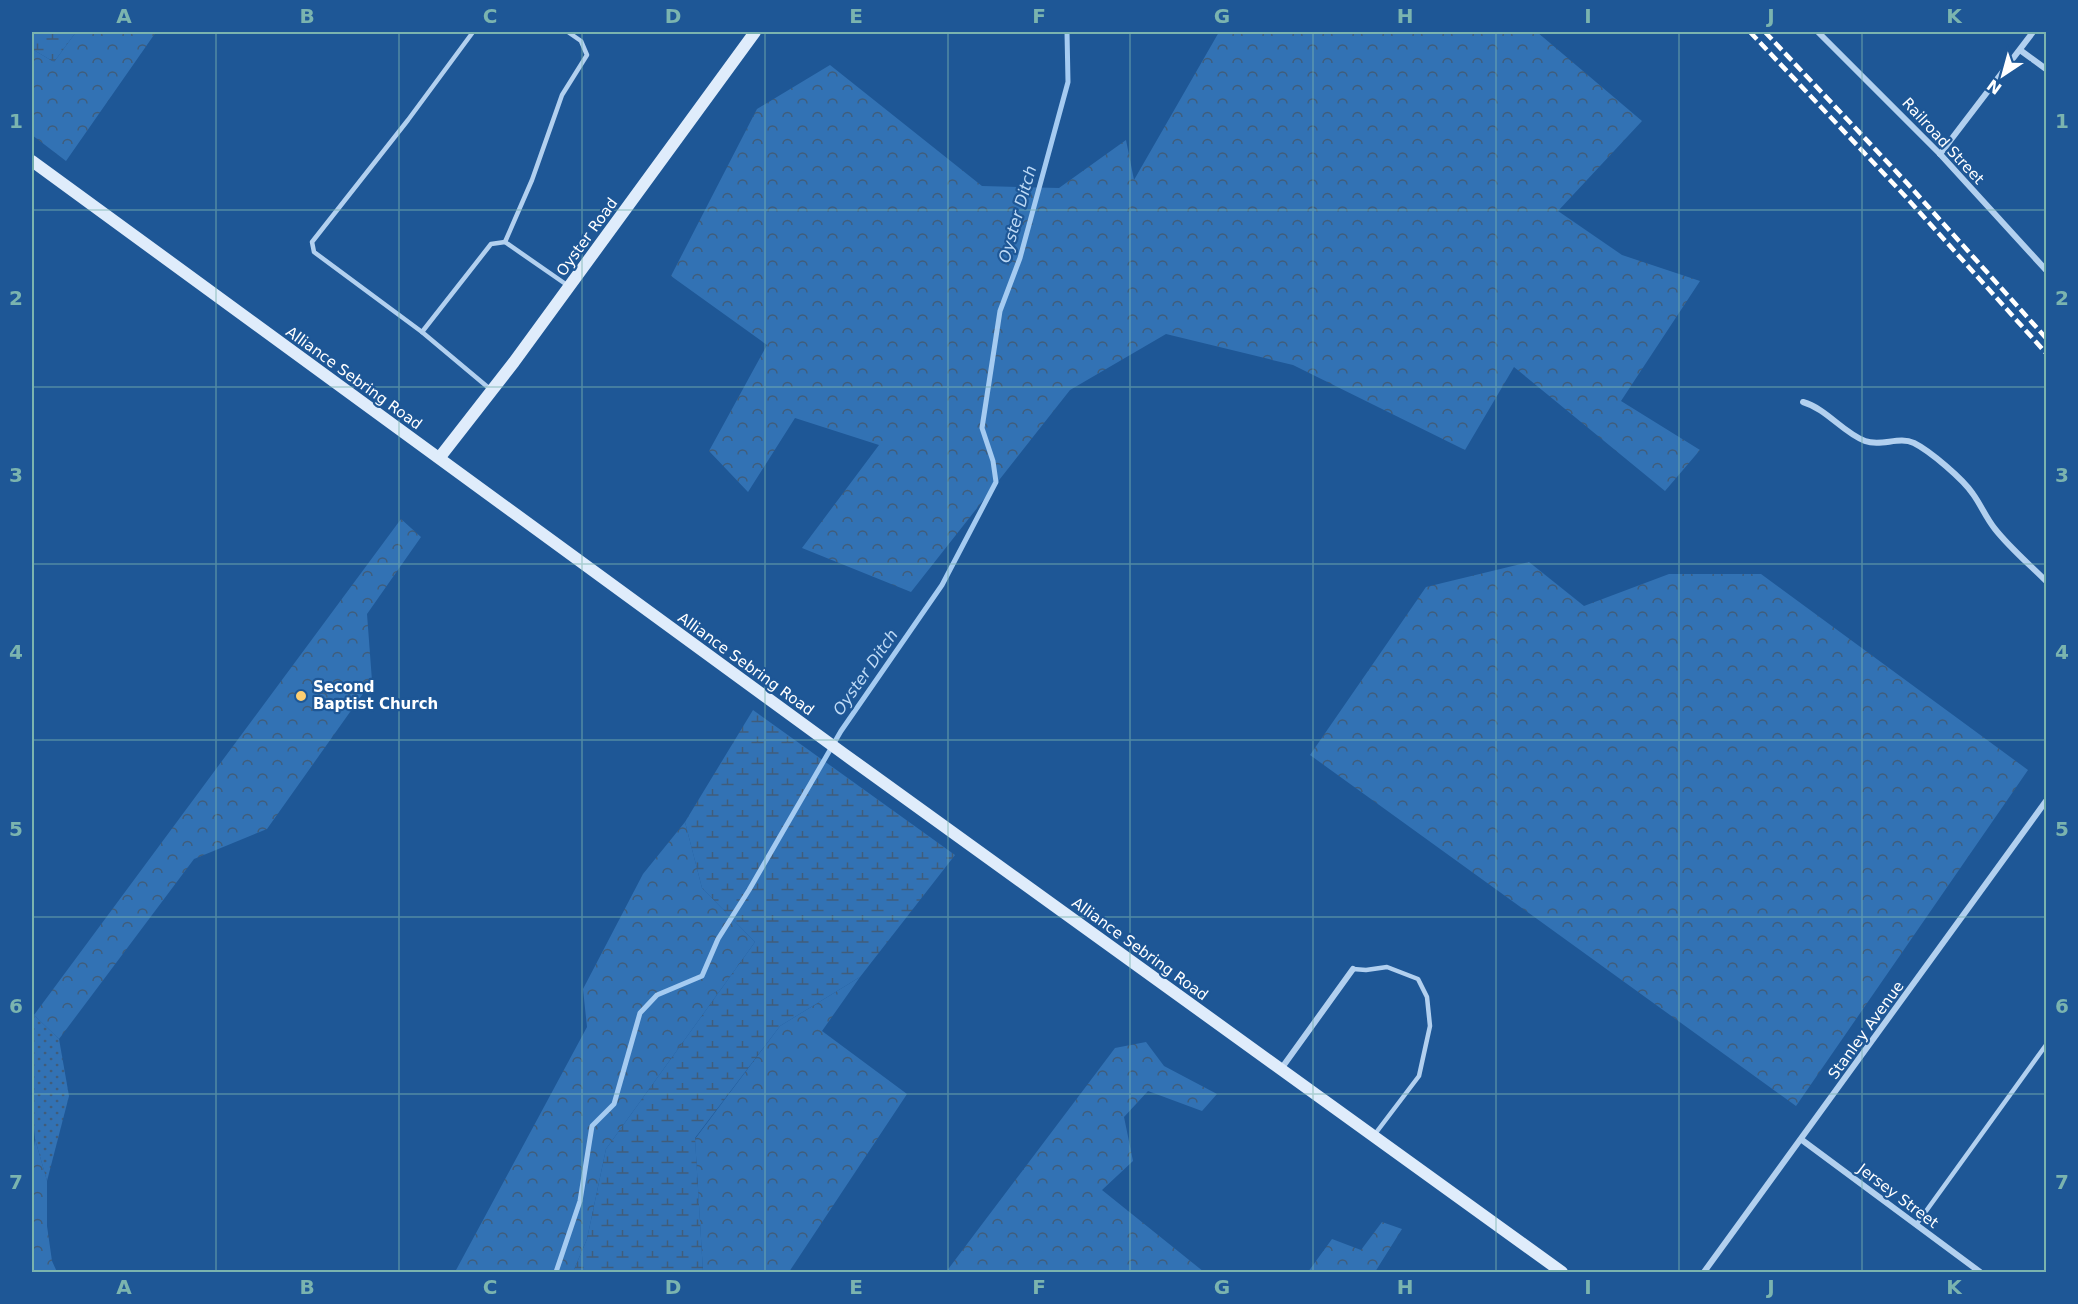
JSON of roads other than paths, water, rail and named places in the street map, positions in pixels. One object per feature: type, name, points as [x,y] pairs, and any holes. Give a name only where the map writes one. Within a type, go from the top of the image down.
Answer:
[{"type":"street","name":"Oyster Road","points":[[440,458],[492,391],[755,32]]},
{"type":"street","name":"Railroad Street","points":[[1818,32],[1940,154],[2046,270]]},
{"type":"street","points":[[1940,154],[2033,32]]},
{"type":"street","points":[[2020,50],[2046,69]]},
{"type":"street","name":"Alliance Sebring Road","points":[[32,161],[844,754],[1562,1272]]},
{"type":"street","points":[[1803,402],[1814,405],[1863,441],[1874,444],[1902,440],[1922,447],[1965,483],[1996,531],[2046,581]]},
{"type":"street","name":"Stanley Avenue","points":[[1704,1272],[2046,801]]},
{"type":"street","points":[[1281,1069],[1353,969]]},
{"type":"street","name":"Jersey Street","points":[[1802,1140],[1980,1272]]},
{"type":"lane","points":[[473,32],[408,120],[312,242],[314,252],[422,332],[492,391]]},
{"type":"lane","points":[[505,242],[532,180],[562,95],[587,55],[581,41],[568,32]]},
{"type":"lane","points":[[422,332],[491,244],[505,242],[569,286]]},
{"type":"lane","points":[[1353,969],[1387,967],[1418,979],[1427,997],[1430,1026],[1419,1076],[1374,1136]]},
{"type":"lane","points":[[1916,1225],[2046,1045]]},
{"type":"waterway","name":"Oyster Ditch","points":[[556,1272],[580,1201],[592,1126],[614,1104],[640,1013],[657,995],[702,976],[718,939],[841,731],[942,585],[996,482],[993,461],[982,428],[1000,311],[1020,258],[1068,82],[1067,32]]},
{"type":"railway","points":[[1750,32],[1905,196],[2046,353]]},
{"type":"railway","points":[[1765,32],[1907,183],[2046,338]]},
{"type":"place","name":"Second Baptist Church","points":[[301,696]]}]
